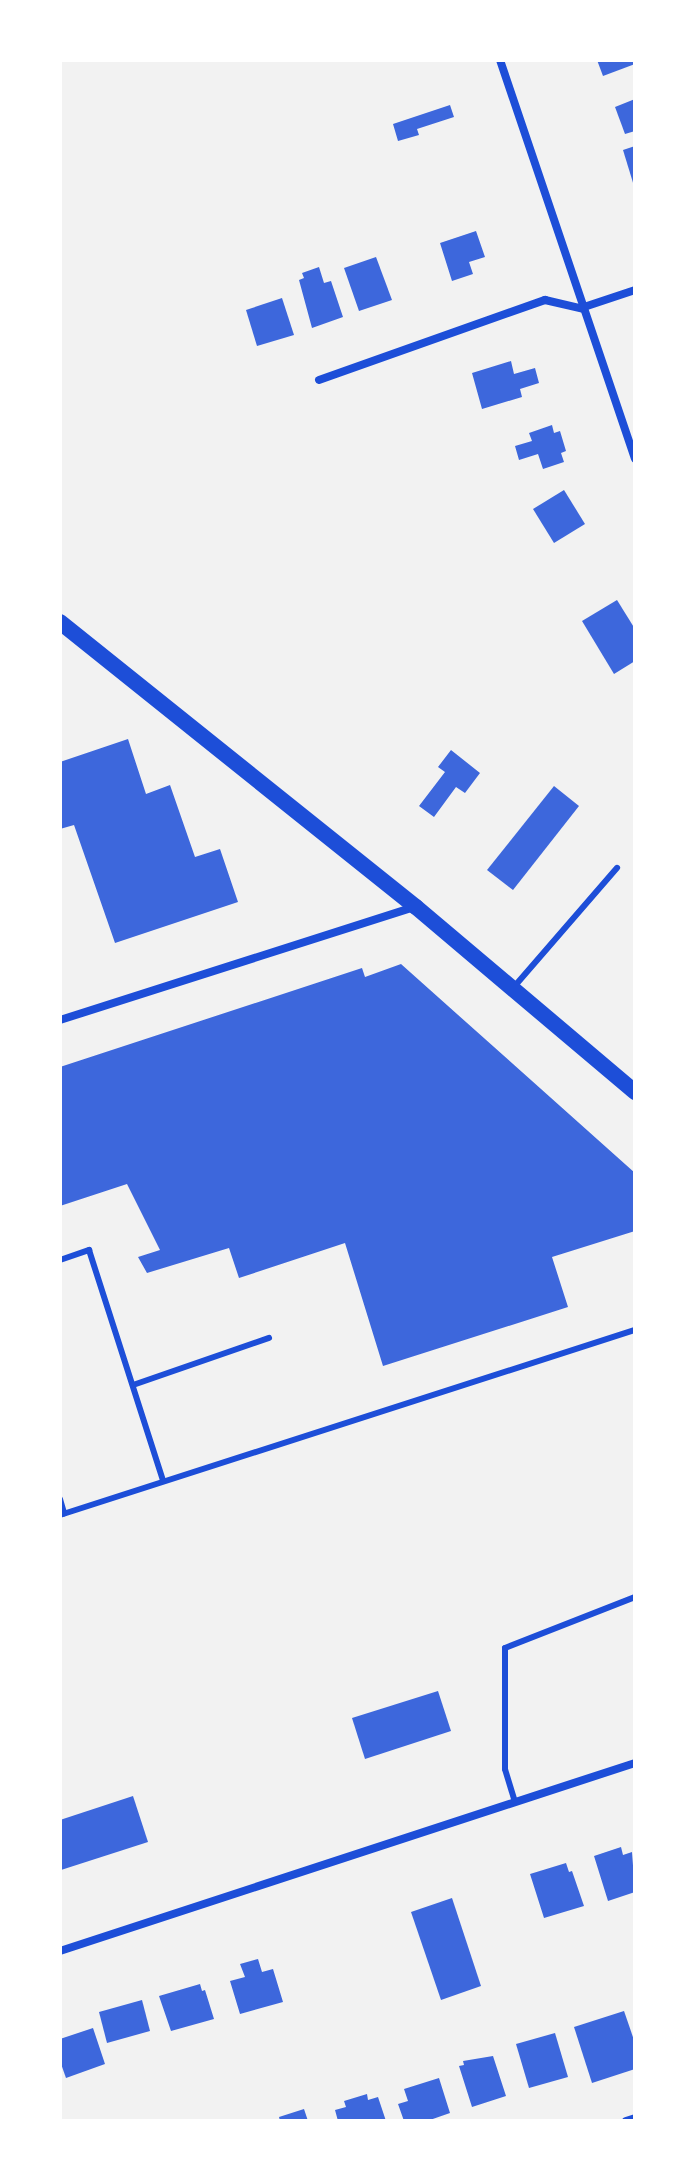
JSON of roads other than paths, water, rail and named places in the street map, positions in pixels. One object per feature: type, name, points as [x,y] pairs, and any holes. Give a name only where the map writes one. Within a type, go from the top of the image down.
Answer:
[{"type":"main road","points":[[60,622],[416,907],[635,1092]]},
{"type":"street","points":[[500,60],[581,308],[635,459]]},
{"type":"street","points":[[319,380],[545,300],[581,308],[635,290]]},
{"type":"street","points":[[60,1020],[416,907]]},
{"type":"street","points":[[60,1951],[635,1763]]},
{"type":"street","points":[[626,2121],[635,2118]]},
{"type":"lane","points":[[513,988],[617,868]]},
{"type":"lane","points":[[60,1260],[89,1250],[163,1480]]},
{"type":"lane","points":[[60,1499],[62,1514],[635,1330]]},
{"type":"lane","points":[[133,1385],[269,1338]]},
{"type":"lane","points":[[515,1802],[505,1769],[505,1648],[635,1597]]}]
